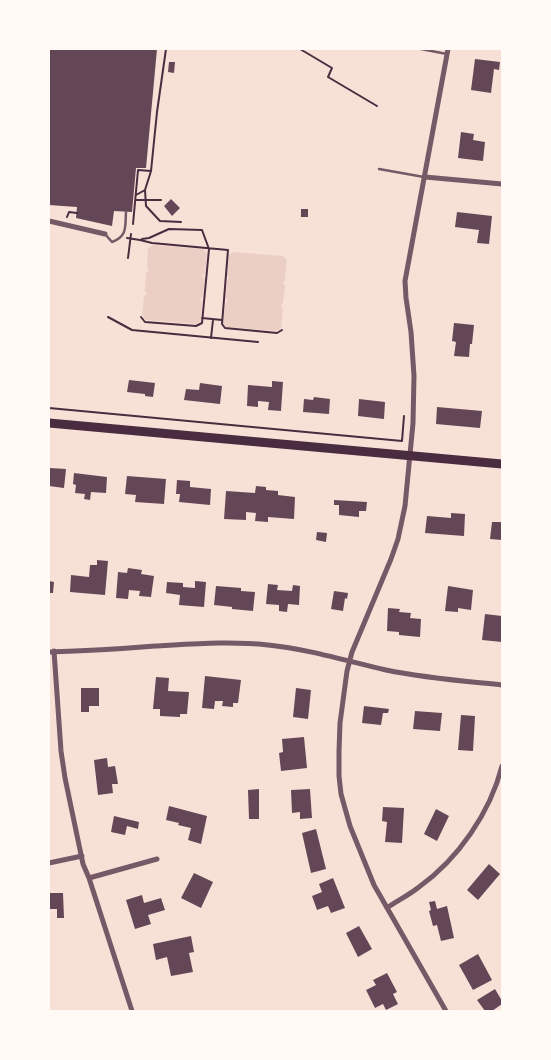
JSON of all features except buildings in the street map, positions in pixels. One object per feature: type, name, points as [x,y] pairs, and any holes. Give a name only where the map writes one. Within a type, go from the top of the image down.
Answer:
[{"type":"main road","points":[[49,423],[502,464]]},
{"type":"street","points":[[446,1011],[374,885],[350,826],[341,794],[339,767],[340,723],[347,671],[352,652],[391,560],[398,539],[405,506],[413,423],[414,376],[405,281],[447,52]]},
{"type":"street","points":[[425,177],[502,184]]},
{"type":"street","points":[[49,222],[105,234]]},
{"type":"street","points":[[132,1011],[83,864],[61,751],[52,652],[109,650],[210,642],[238,642],[296,649],[412,675],[502,685]]},
{"type":"street","points":[[387,908],[418,888],[459,849],[485,810],[502,766]]},
{"type":"street","points":[[49,863],[82,856]]},
{"type":"street","points":[[89,878],[157,859]]},
{"type":"lane","points":[[421,49],[447,52]]},
{"type":"lane","points":[[379,168],[425,177]]},
{"type":"lane","points":[[105,234],[112,242],[122,236],[126,212]]},
{"type":"path","points":[[166,49],[151,171],[145,190],[145,200],[146,207],[160,221],[181,222]]},
{"type":"path","points":[[300,49],[332,68],[328,76],[377,106]]},
{"type":"path","points":[[132,227],[138,170],[151,171]]},
{"type":"path","points":[[136,195],[145,190]]},
{"type":"path","points":[[136,200],[161,200]]},
{"type":"path","points":[[68,217],[69,212],[77,212]]},
{"type":"path","points":[[140,240],[169,229],[202,230],[209,248],[202,322],[196,326],[146,322],[141,317]]},
{"type":"path","points":[[128,258],[131,233]]},
{"type":"path","points":[[130,239],[152,243],[228,250],[222,324],[225,328],[277,333],[282,330]]},
{"type":"path","points":[[108,317],[132,330],[258,342]]},
{"type":"path","points":[[202,318],[222,320]]},
{"type":"path","points":[[211,338],[213,319]]},
{"type":"path","points":[[49,408],[402,441]]},
{"type":"shaded area","points":[[153,245],[203,249],[207,253],[205,273],[202,276],[205,279],[203,296],[200,299],[202,302],[201,321],[196,324],[146,320],[142,315],[144,296],[147,294],[145,291],[146,273],[149,271],[147,268],[148,248]]},
{"type":"shaded area","points":[[233,252],[283,256],[287,260],[283,283],[285,286],[283,303],[281,306],[283,309],[281,329],[276,331],[226,327],[223,323],[225,304],[228,301],[225,298],[227,280],[229,278],[227,275],[229,255]]}]
